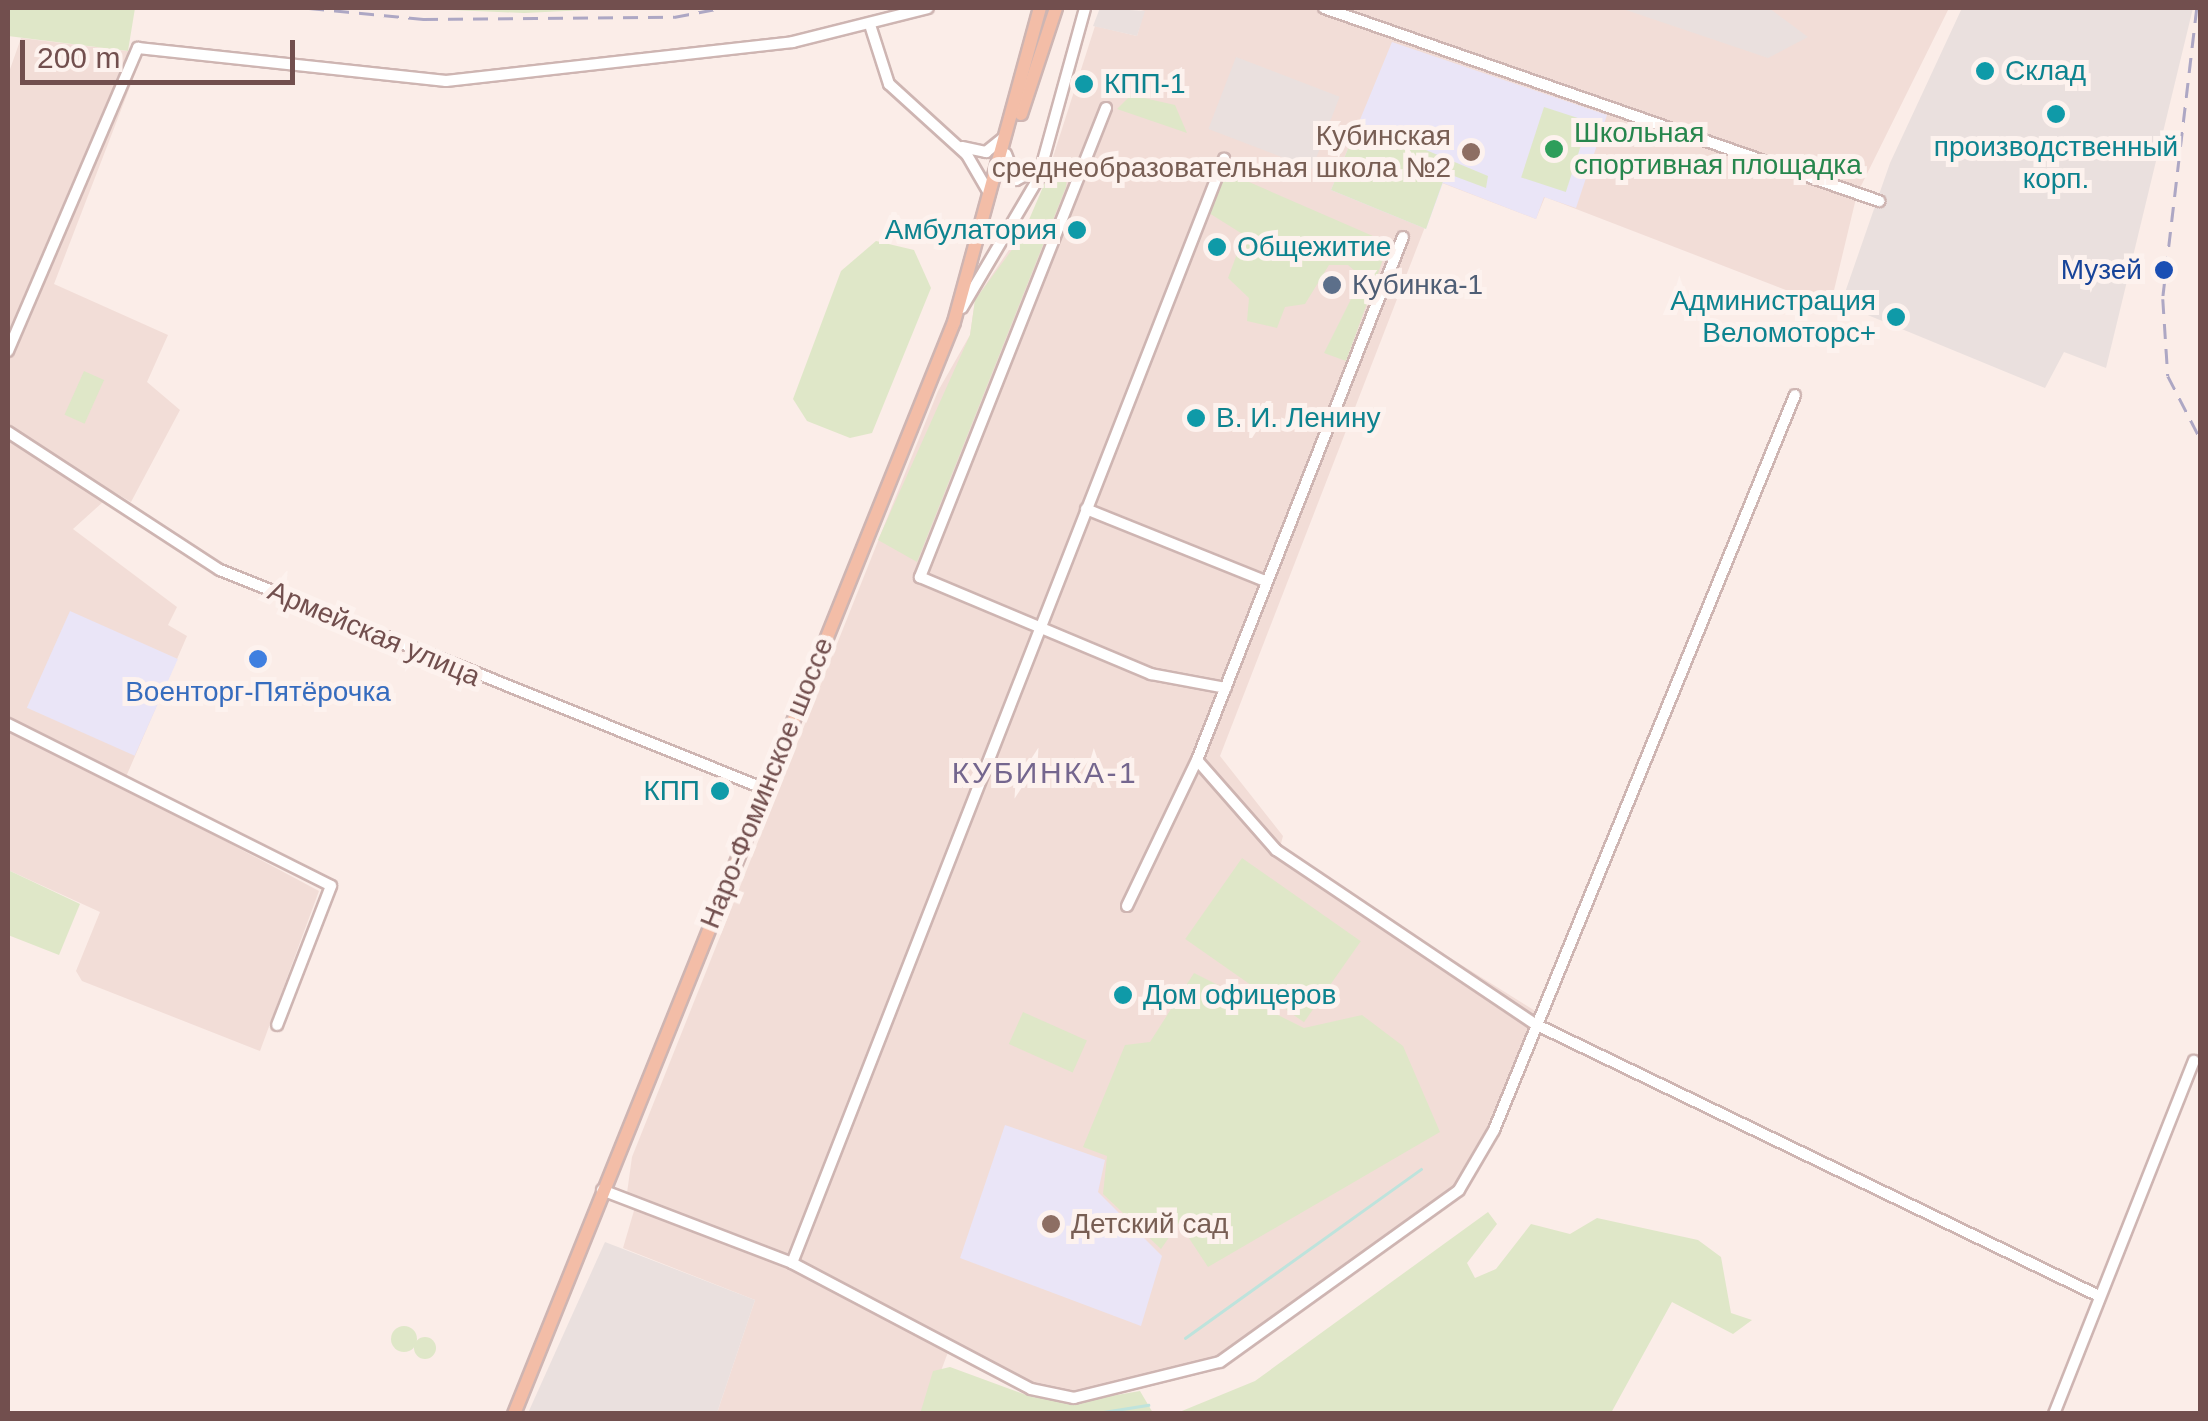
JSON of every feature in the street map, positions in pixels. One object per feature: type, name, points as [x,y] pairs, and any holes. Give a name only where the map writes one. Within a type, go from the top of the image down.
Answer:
[{"type":"main road","name":"Наро-Фоминское шоссе","points":[[1007,151],[1040,8]]},
{"type":"main road","name":"Наро-Фоминское шоссе","points":[[514,1414],[954,322],[1056,8]]},
{"type":"street","points":[[8,352],[136,50],[446,81],[871,28],[928,8]]},
{"type":"street","points":[[954,322],[1028,202],[1085,8]]},
{"type":"street","points":[[1324,8],[1878,201]]},
{"type":"street","points":[[871,28],[889,84],[955,143],[985,179],[990,212]]},
{"type":"street","points":[[1106,108],[920,576],[1151,674],[1226,688]]},
{"type":"street","points":[[955,143],[994,150],[1015,110]]},
{"type":"street","points":[[1007,151],[1009,176],[1023,182],[1042,159]]},
{"type":"street","points":[[792,1263],[1038,626],[1224,159]]},
{"type":"street","points":[[1127,906],[1197,760],[1402,237]]},
{"type":"street","points":[[602,1190],[792,1263],[1031,1389],[1074,1398],[1220,1362],[1460,1190],[1535,1024],[1794,395]]},
{"type":"street","name":"Армейская улица","points":[[8,432],[220,570],[765,789]]},
{"type":"street","points":[[1086,509],[1265,581]]},
{"type":"street","points":[[8,724],[331,886],[277,1025]]},
{"type":"street","points":[[1197,760],[1276,850],[1535,1024],[2099,1296]]},
{"type":"street","points":[[2054,1414],[2194,1061]]},
{"type":"shaded area","points":[[1100,8],[1145,11],[1137,36],[1093,26]]},
{"type":"shaded area","name":"Кубинка-1","points":[[1134,8],[1949,8],[1857,194],[1830,307],[1545,197],[1536,219],[1442,183],[1220,756],[1283,836],[1279,851],[1540,1014],[1459,1190],[1220,1362],[1074,1398],[1031,1389],[950,1347],[925,1413],[717,1413],[755,1300],[623,1248],[638,1197],[627,1193],[632,1157],[938,391],[970,335],[975,300],[1036,210],[1095,26],[1137,36],[1144,11]]},
{"type":"shaded area","points":[[1620,8],[1769,8],[1808,37],[1768,58]]},
{"type":"shaded area","points":[[1962,8],[2193,8],[2106,368],[2064,352],[2045,388],[1841,304],[1890,163]]},
{"type":"shaded area","points":[[21,38],[143,53],[54,284],[168,335],[147,382],[180,410],[131,502],[114,492],[73,529],[177,607],[168,625],[187,636],[122,786],[319,891],[260,1051],[82,981],[76,971],[100,912],[8,870],[8,75]]},
{"type":"shaded area","name":"Кубинская среднеобразовательная школа №2","points":[[1392,42],[1607,115],[1576,208],[1544,197],[1536,219],[1443,183],[1426,229],[1331,190]]},
{"type":"shaded area","points":[[1236,57],[1340,97],[1312,169],[1208,129]]},
{"type":"shaded area","points":[[70,611],[178,659],[135,756],[27,708]]},
{"type":"shaded area","name":"Детский сад","points":[[1005,1125],[1105,1160],[1098,1192],[1162,1256],[1141,1326],[960,1258]]},
{"type":"shaded area","points":[[605,1242],[755,1300],[717,1413],[528,1413]]},
{"type":"green space","points":[[8,8],[135,8],[128,51],[8,36]]},
{"type":"green space","points":[[403,8],[629,8],[524,13]]},
{"type":"green space","points":[[1131,95],[1175,105],[1187,133],[1117,109]]},
{"type":"green space","name":"Школьная спортивная площадка","points":[[1544,107],[1589,122],[1566,192],[1521,177]]},
{"type":"green space","points":[[1359,122],[1488,176],[1486,188],[1446,173],[1426,229],[1331,190]]},
{"type":"green space","points":[[1055,159],[1068,163],[1066,187],[917,562],[878,540],[970,335],[975,300],[1022,236]]},
{"type":"green space","points":[[1233,175],[1389,243],[1346,361],[1324,353],[1362,277],[1348,265],[1329,265],[1305,304],[1285,307],[1277,328],[1247,321],[1249,298],[1228,278],[1244,235],[1209,213],[1222,176]]},
{"type":"green space","points":[[876,241],[914,250],[931,288],[872,433],[850,438],[807,421],[793,399],[841,271]]},
{"type":"green space","points":[[84,371],[104,380],[85,424],[64,415]]},
{"type":"green space","points":[[1242,858],[1361,941],[1304,1022],[1185,939]]},
{"type":"green space","points":[[8,870],[80,904],[59,955],[8,935]]},
{"type":"green space","points":[[1194,973],[1304,1028],[1362,1015],[1403,1046],[1440,1132],[1208,1267],[1179,1223],[1161,1249],[1103,1194],[1107,1156],[1083,1147],[1125,1045],[1150,1042]]},
{"type":"green space","points":[[1023,1012],[1087,1040],[1073,1072],[1009,1044]]},
{"type":"green space","points":[[1488,1212],[1497,1224],[1467,1263],[1475,1278],[1496,1269],[1531,1224],[1570,1234],[1597,1218],[1698,1240],[1721,1257],[1731,1313],[1752,1320],[1733,1334],[1672,1302],[1611,1413],[1177,1413],[1255,1381]]},
{"type":"green space","points":[[404,1326],[413,1330],[417,1339],[413,1348],[404,1352],[395,1348],[391,1339],[395,1330]]},
{"type":"green space","points":[[425,1337],[433,1340],[433,1356],[425,1359],[417,1356],[414,1348],[417,1340]]},
{"type":"green space","points":[[950,1367],[1032,1397],[1076,1402],[1140,1391],[1153,1413],[920,1414],[933,1371]]},
{"type":"waterway","points":[[1185,1338],[1421,1169]]},
{"type":"waterway","points":[[1091,1414],[1148,1405]]},
{"type":"railway","points":[[309,8],[423,19],[674,17],[721,8]]},
{"type":"railway","points":[[2197,8],[2163,299],[2168,376],[2200,438]]},
{"type":"place","name":"Склад","points":[[1985,71]]},
{"type":"place","name":"КПП-1","points":[[1084,84]]},
{"type":"place","name":"производственный корп.","points":[[2056,114]]},
{"type":"place","name":"Школьная спортивная площадка","points":[[1554,149]]},
{"type":"place","name":"Кубинская среднеобразовательная школа №2","points":[[1471,152]]},
{"type":"place","name":"Амбулатория","points":[[1077,230]]},
{"type":"place","name":"Общежитие","points":[[1217,247]]},
{"type":"place","name":"Музей","points":[[2164,270]]},
{"type":"place","name":"Кубинка-1","points":[[1332,285]]},
{"type":"place","name":"Администрация Веломоторс+","points":[[1896,317]]},
{"type":"place","name":"В. И. Ленину","points":[[1196,418]]},
{"type":"place","name":"Военторг-Пятёрочка","points":[[258,659]]},
{"type":"place","name":"КПП","points":[[720,791]]},
{"type":"place","name":"Дом офицеров","points":[[1123,995]]},
{"type":"place","name":"Детский сад","points":[[1051,1224]]},
{"type":"district","name":"КУБИНКА-1","points":[[1045,773]]}]
